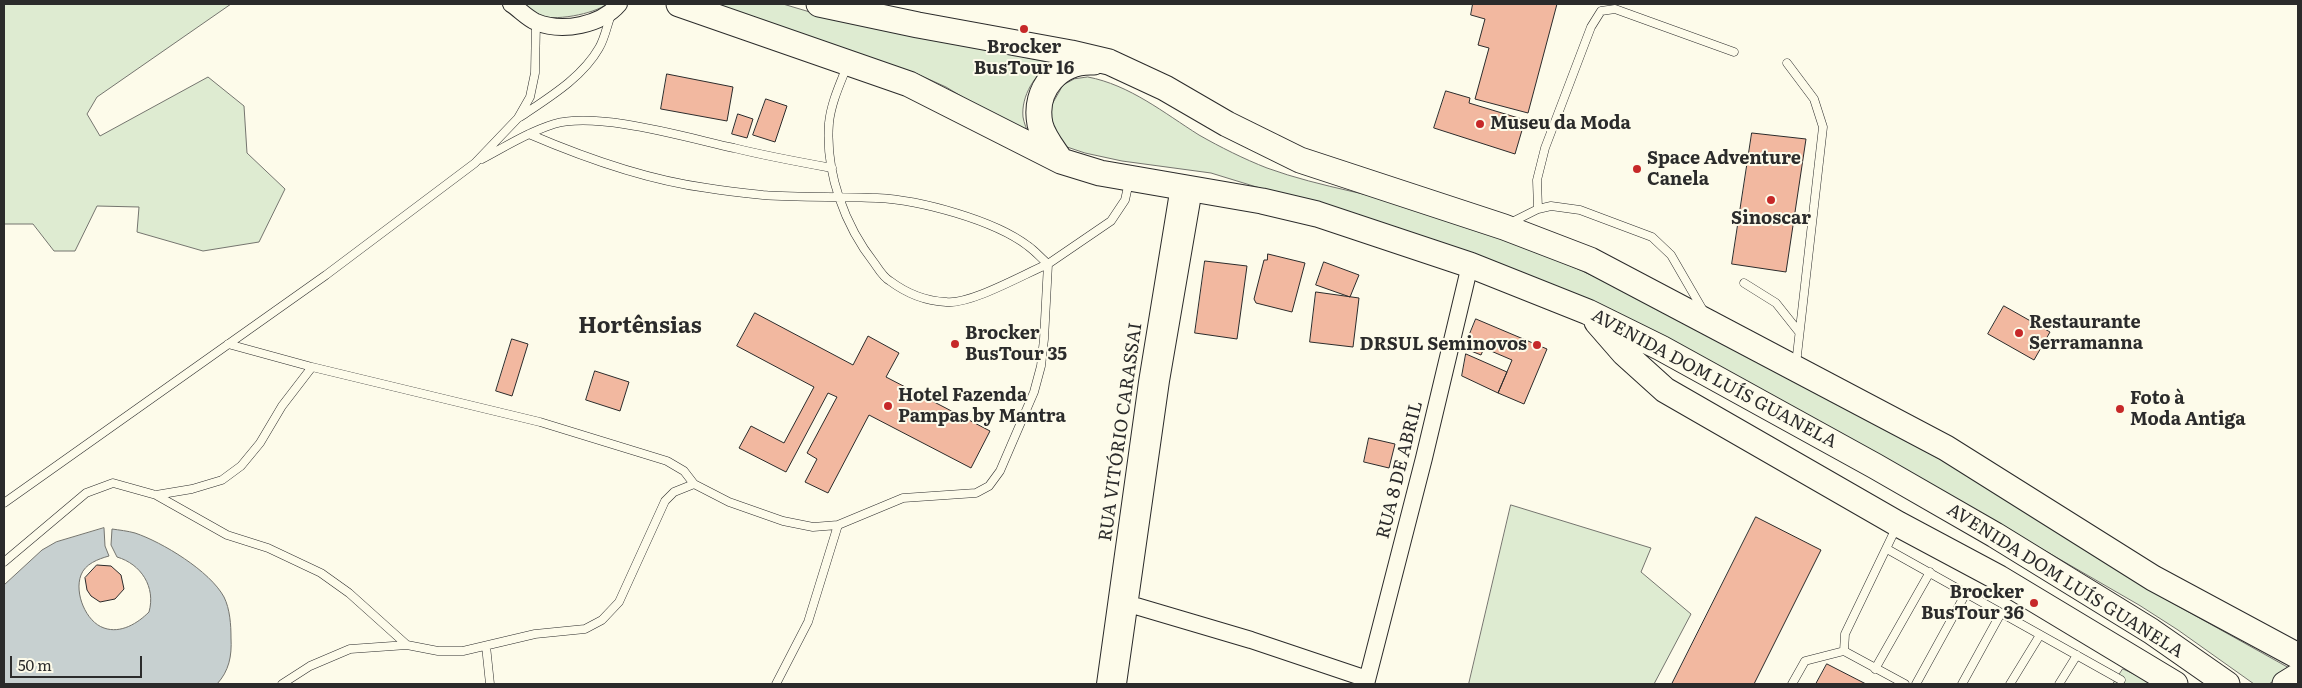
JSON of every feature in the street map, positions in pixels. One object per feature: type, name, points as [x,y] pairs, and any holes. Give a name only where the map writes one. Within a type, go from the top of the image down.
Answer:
[{"type":"main road","name":"AVENIDA DOM LUÍS GUANELA","points":[[679,4],[756,32],[849,62],[926,92],[1061,161],[1100,173],[1262,201],[1317,214],[1470,265],[1588,312],[1662,348],[1875,466],[2118,610],[2227,684]]},
{"type":"main road","points":[[819,4],[918,25],[1072,53],[1109,62],[1165,88],[1242,132],[1300,160],[1504,226],[1590,260],[1946,448],[2154,578],[2298,656]]},
{"type":"main road","points":[[1061,161],[1040,125],[1039,108],[1044,88],[1056,72],[1073,63],[1109,62]]},
{"type":"main road","points":[[1588,312],[1624,353],[1665,390],[1898,524],[1999,578],[2126,673],[2175,684]]},
{"type":"main road","points":[[1875,466],[1898,524]]},
{"type":"main road","points":[[2284,684],[2298,676]]},
{"type":"street","points":[[511,4],[536,22],[558,27],[587,24],[615,9]]},
{"type":"street","name":"RUA VITÓRIO CARASSAI","points":[[1118,684],[1123,602],[1147,382],[1187,187]]},
{"type":"street","name":"RUA 8 DE ABRIL","points":[[1367,682],[1424,458],[1470,265]]},
{"type":"street","points":[[1123,602],[1367,682]]},
{"type":"street","name":"RUA VITÓRIO CARASSAI","points":[[1105,684],[1123,602]]},
{"type":"lane","points":[[475,163],[518,118],[555,93],[585,68],[600,47],[615,9]]},
{"type":"lane","points":[[1538,209],[1537,180],[1545,148],[1592,27],[1601,11],[1615,9],[1734,52]]},
{"type":"lane","points":[[518,118],[530,97],[534,74],[536,22]]},
{"type":"lane","points":[[849,62],[835,95],[829,121],[828,145],[839,197],[862,248],[888,281],[917,296],[947,303],[974,297],[1048,264],[1111,221],[1124,200],[1130,178]]},
{"type":"lane","points":[[1787,64],[1814,99],[1823,127],[1795,368]]},
{"type":"lane","points":[[4,503],[326,275],[475,163],[529,134],[555,124],[586,120],[644,128],[757,154],[832,168]]},
{"type":"lane","points":[[529,134],[607,163],[655,178],[704,188],[764,195],[879,198],[921,204],[963,216],[996,229],[1027,245],[1048,264]]},
{"type":"lane","points":[[1504,226],[1538,209],[1552,206],[1580,210],[1652,237],[1671,255],[1710,323]]},
{"type":"lane","points":[[228,344],[312,367],[540,422],[667,461],[684,470],[694,484],[729,502],[783,521],[813,527],[838,525],[903,498],[929,495],[958,496],[976,493],[989,486],[1000,472],[1034,392],[1041,366],[1048,264]]},
{"type":"lane","points":[[1744,283],[1776,303],[1800,332]]},
{"type":"lane","points":[[156,495],[192,489],[222,480],[241,466],[260,443],[282,406],[312,367]]},
{"type":"lane","points":[[4,562],[86,493],[113,483],[156,495],[227,535],[268,548],[321,573],[349,593],[407,645]]},
{"type":"lane","points":[[282,684],[310,666],[350,649],[407,645],[438,651],[463,651],[535,634],[585,629],[602,620],[619,602],[665,501],[674,492],[694,484]]},
{"type":"lane","points":[[1844,651],[1845,634],[1898,524]]},
{"type":"lane","points":[[776,684],[808,622],[838,525]]},
{"type":"lane","points":[[1887,549],[2077,655],[2126,673]]},
{"type":"lane","points":[[1875,668],[1930,572]]},
{"type":"lane","points":[[1916,684],[1966,593]]},
{"type":"lane","points":[[1962,684],[2001,613]]},
{"type":"lane","points":[[2010,684],[2040,635]]},
{"type":"lane","points":[[486,646],[490,684]]},
{"type":"lane","points":[[1792,684],[1805,661],[1844,651],[1905,684]]},
{"type":"lane","points":[[2059,684],[2077,655]]},
{"type":"green space","points":[[4,4],[231,4],[97,97],[87,114],[100,136],[208,77],[244,106],[247,153],[285,189],[259,242],[203,251],[137,232],[139,207],[97,206],[75,251],[54,251],[33,224],[4,224]]},
{"type":"green space","points":[[521,4],[607,4],[583,14],[553,18],[537,15]]},
{"type":"green space","points":[[709,4],[783,4],[820,15],[1053,63],[1046,67],[1035,79],[1024,101],[1023,117],[1029,137],[946,87],[915,73]]},
{"type":"green space","points":[[1088,77],[1118,86],[1132,93],[1199,135],[1267,168],[1309,181],[1435,213],[1529,248],[1622,289],[1936,457],[2019,504],[2151,591],[2291,669],[2269,684],[2254,684],[2139,605],[1990,519],[1403,232],[1211,173],[1122,161],[1067,147],[1059,140],[1052,129],[1051,106],[1063,85],[1074,79]]},
{"type":"green space","points":[[1511,505],[1651,548],[1641,572],[1691,614],[1654,684],[1469,684]]},
{"type":"green space","points":[[2123,669],[2151,682],[2153,684],[2113,684]]},
{"type":"shaded area","points":[[104,528],[105,546],[109,556],[96,560],[89,565],[83,571],[79,582],[80,598],[92,620],[104,628],[117,630],[140,620],[149,612],[151,603],[148,585],[140,571],[126,560],[117,557],[111,545],[112,529],[135,533],[158,543],[171,550],[208,577],[224,597],[229,612],[231,651],[227,668],[217,684],[4,684],[4,585],[42,550],[56,542]]},
{"type":"building","points":[[1473,4],[1557,4],[1528,113],[1475,99],[1489,48],[1478,45],[1485,19],[1471,15]]},
{"type":"building","points":[[667,74],[733,87],[727,121],[661,109]]},
{"type":"building","name":"Museu da Moda","points":[[1446,91],[1470,98],[1469,103],[1525,120],[1515,154],[1434,128]]},
{"type":"building","points":[[766,99],[787,106],[775,142],[753,135]]},
{"type":"building","points":[[738,114],[753,119],[747,138],[732,134]]},
{"type":"building","points":[[1752,133],[1806,139],[1786,272],[1732,264]]},
{"type":"building","points":[[1268,254],[1305,263],[1292,312],[1256,303],[1254,299],[1264,260],[1267,260]]},
{"type":"building","points":[[1205,261],[1247,266],[1237,339],[1195,333]]},
{"type":"building","points":[[1324,262],[1359,275],[1350,297],[1316,285]]},
{"type":"building","points":[[1316,292],[1359,298],[1353,347],[1310,342]]},
{"type":"building","name":"Restaurante Serramanna","points":[[2004,306],[2050,332],[2034,360],[1988,334]]},
{"type":"building","name":"Hotel Fazenda Pampas by Mantra","points":[[755,313],[853,365],[868,336],[899,353],[886,377],[990,431],[971,468],[869,415],[828,493],[805,482],[817,459],[807,453],[837,397],[828,393],[786,472],[739,448],[751,426],[784,443],[814,387],[737,346]]},
{"type":"building","points":[[1476,319],[1547,349],[1524,404],[1498,393],[1512,360],[1484,348],[1481,355],[1471,351],[1474,344],[1467,341]]},
{"type":"building","points":[[512,339],[528,344],[512,396],[496,391]]},
{"type":"building","points":[[1466,354],[1507,372],[1498,393],[1462,376]]},
{"type":"building","points":[[595,371],[629,382],[620,411],[586,400]]},
{"type":"building","points":[[1369,438],[1395,444],[1389,468],[1364,462]]},
{"type":"building","points":[[1756,517],[1821,550],[1754,684],[1672,684]]},
{"type":"building","points":[[97,565],[111,566],[121,575],[124,589],[115,599],[100,602],[91,596],[87,590],[85,578]]},
{"type":"building","points":[[1827,664],[1866,684],[1816,684]]},
{"type":"place","name":"Brocker BusTour 16","points":[[1024,29]]},
{"type":"place","name":"Museu da Moda","points":[[1480,124]]},
{"type":"place","name":"Space Adventure Canela","points":[[1637,169]]},
{"type":"place","name":"Sinoscar","points":[[1771,200]]},
{"type":"place","name":"Restaurante Serramanna","points":[[2019,333]]},
{"type":"place","name":"Brocker BusTour 35","points":[[955,344]]},
{"type":"place","name":"DRSUL Seminovos","points":[[1537,345]]},
{"type":"place","name":"Hotel Fazenda Pampas by Mantra","points":[[888,406]]},
{"type":"place","name":"Foto à Moda Antiga","points":[[2120,409]]},
{"type":"place","name":"Brocker BusTour 36","points":[[2034,603]]},
{"type":"district","name":"Hortênsias","points":[[640,327]]}]
